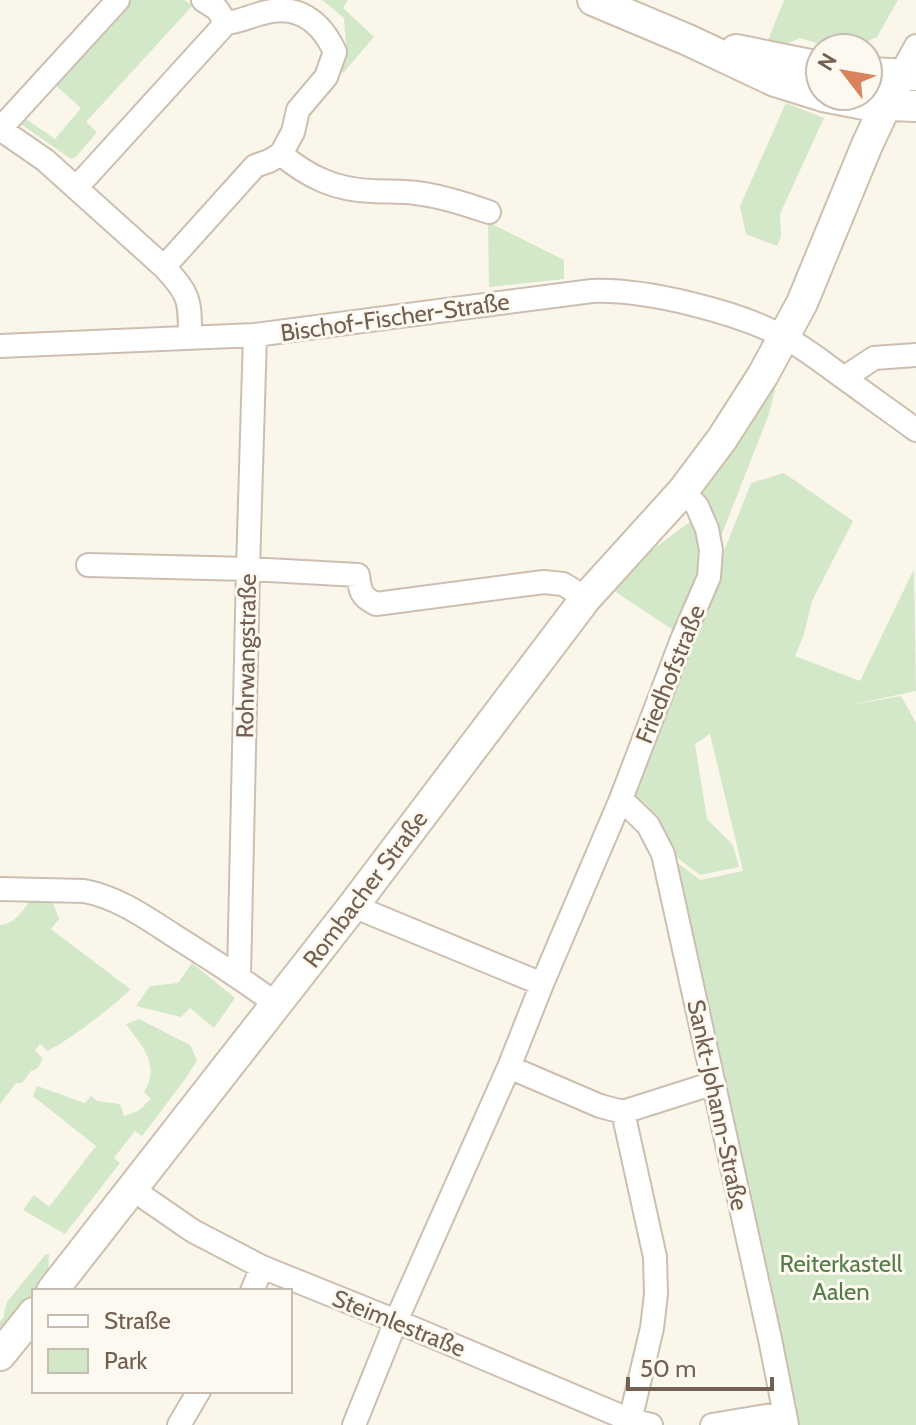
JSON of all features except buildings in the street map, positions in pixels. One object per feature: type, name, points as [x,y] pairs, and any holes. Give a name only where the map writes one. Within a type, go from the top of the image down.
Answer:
[{"type":"main road","points":[[593,0],[775,81],[804,90]]},
{"type":"main road","points":[[688,40],[804,64]]},
{"type":"main road","points":[[884,74],[908,75]]},
{"type":"main road","points":[[683,491],[740,412],[802,303],[886,105],[908,75]]},
{"type":"main road","points":[[886,105],[916,106]]},
{"type":"main road","name":"Rombacher Straße","points":[[54,1289],[353,906],[586,598],[683,491]]},
{"type":"main road","points":[[0,1355],[32,1315]]},
{"type":"street","points":[[118,0],[0,129],[45,160],[164,267],[179,284],[190,306],[190,337]]},
{"type":"street","points":[[203,0],[217,9],[226,23]]},
{"type":"street","points":[[76,188],[226,23],[281,9],[294,11],[314,22],[327,36],[335,52],[326,77],[298,110],[293,132],[281,154],[255,166],[164,267]]},
{"type":"street","points":[[908,75],[916,46]]},
{"type":"street","points":[[281,154],[297,168],[329,185],[420,193],[489,212]]},
{"type":"street","name":"Bischof-Fischer-Straße","points":[[0,346],[255,335],[469,306],[607,291],[633,292],[686,303],[750,322],[810,352],[916,430]]},
{"type":"street","name":"Rohrwangstraße","points":[[239,976],[255,335]]},
{"type":"street","points":[[844,378],[874,358],[916,355]]},
{"type":"street","name":"Friedhofstraße","points":[[354,1425],[396,1321],[509,1067],[621,799],[709,577],[711,550],[707,529],[697,506],[683,491]]},
{"type":"street","points":[[88,565],[358,575],[360,589],[366,599],[376,604],[544,582],[563,584],[586,598]]},
{"type":"street","name":"Sankt-Johann-Straße","points":[[621,799],[648,825],[663,854],[786,1419]]},
{"type":"street","points":[[0,889],[96,893],[134,911],[239,976],[276,1004]]},
{"type":"street","points":[[353,906],[542,984]]},
{"type":"street","points":[[509,1067],[600,1106],[623,1112],[714,1083]]},
{"type":"street","points":[[623,1112],[655,1257],[656,1294],[637,1423]]},
{"type":"street","name":"Steimlestraße","points":[[132,1189],[193,1231],[262,1267],[637,1423]]},
{"type":"street","points":[[253,1289],[262,1267]]},
{"type":"street","points":[[179,1425],[198,1393]]},
{"type":"street","points":[[712,1425],[786,1419]]},
{"type":"green space","points":[[129,0],[184,0],[193,5],[86,122],[97,132],[71,159],[22,125],[26,119],[55,139],[81,108],[54,84]]},
{"type":"green space","points":[[322,0],[348,0],[343,8],[374,37],[343,73],[346,46],[344,18]]},
{"type":"green space","points":[[784,0],[898,0],[880,32],[804,32],[804,39],[782,46],[767,43]]},
{"type":"green space","points":[[786,103],[824,118],[780,214],[781,237],[777,246],[746,234],[740,206]]},
{"type":"green space","points":[[488,222],[564,260],[564,279],[489,287]]},
{"type":"green space","points":[[765,384],[775,390],[769,414],[716,549],[691,490]]},
{"type":"green space","name":"Reiterkastell Aalen","points":[[784,473],[853,521],[812,601],[795,656],[860,681],[914,569],[916,691],[845,706],[901,696],[916,723],[916,1425],[790,1425],[674,860],[700,880],[743,871],[710,734],[695,744],[707,819],[733,845],[739,867],[700,875],[667,850],[627,796],[751,483]]},
{"type":"green space","points":[[695,518],[706,558],[679,634],[605,585]]},
{"type":"green space","points":[[33,895],[50,895],[59,919],[51,929],[130,989],[98,1017],[58,1045],[48,1051],[40,1044],[35,1051],[43,1058],[39,1066],[22,1083],[16,1083],[0,1104],[0,925],[15,918]]},
{"type":"green space","points":[[192,963],[235,998],[214,1028],[190,1008],[181,1017],[136,1006],[150,986],[178,983]]},
{"type":"green space","points":[[139,1019],[190,1045],[197,1060],[142,1136],[135,1131],[114,1158],[120,1163],[65,1234],[23,1210],[34,1195],[49,1207],[96,1146],[33,1096],[37,1086],[85,1103],[91,1096],[97,1101],[120,1104],[124,1116],[138,1111],[151,1099],[144,1092],[151,1073],[150,1064],[126,1024]]},
{"type":"green space","points":[[49,1254],[48,1275],[37,1289],[32,1289],[32,1295],[0,1334],[0,1321],[7,1302]]}]
